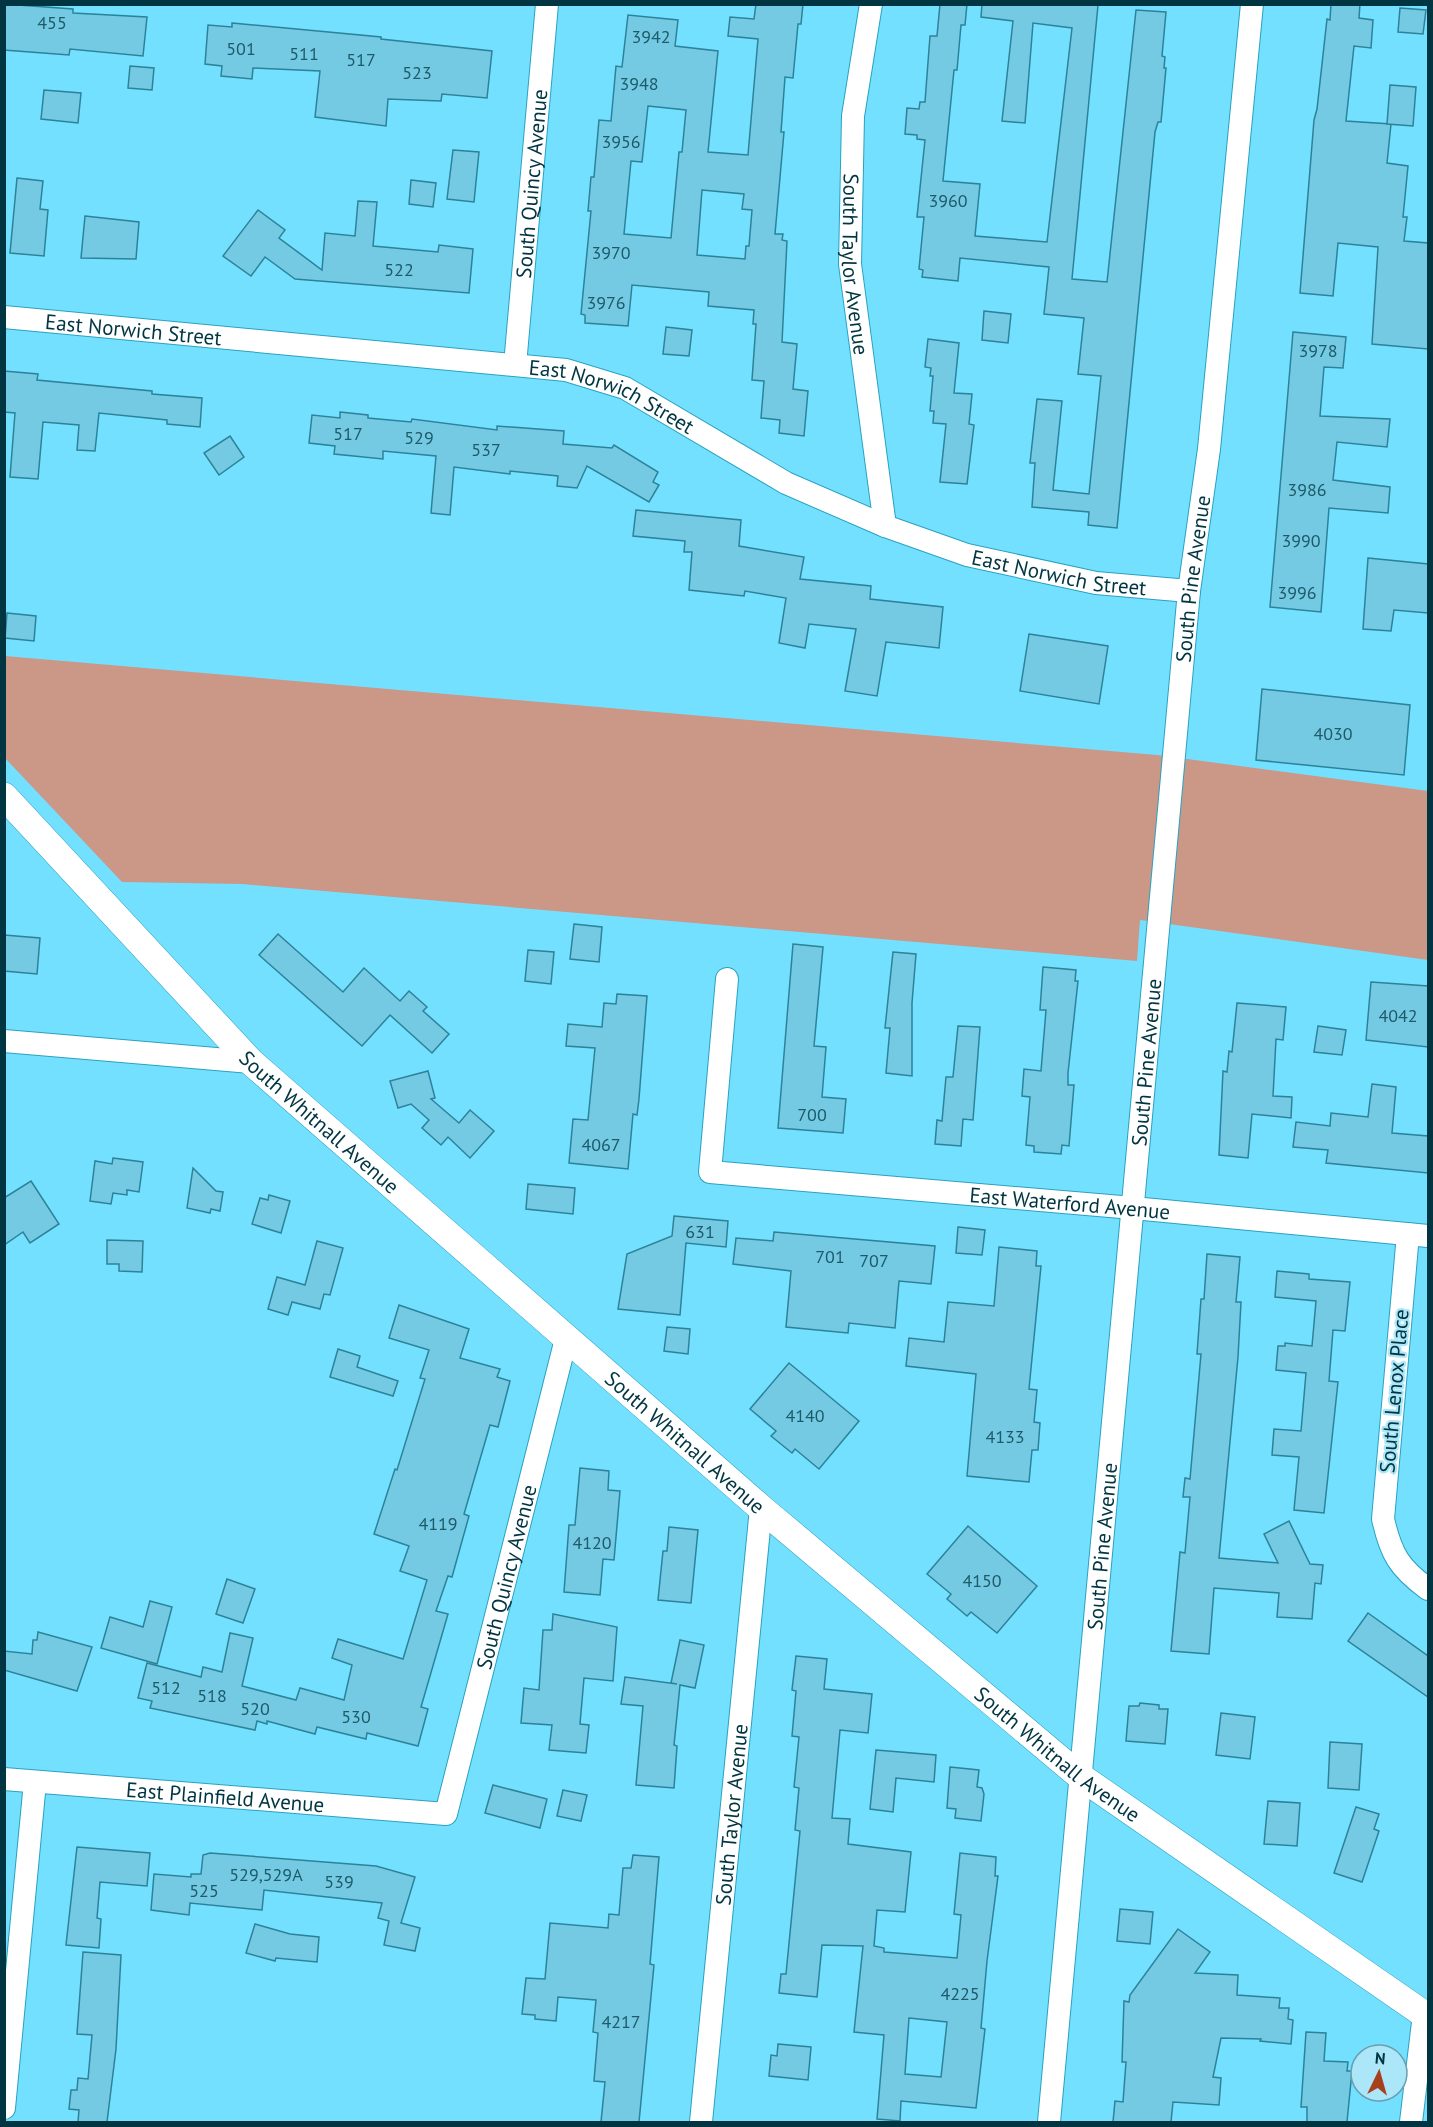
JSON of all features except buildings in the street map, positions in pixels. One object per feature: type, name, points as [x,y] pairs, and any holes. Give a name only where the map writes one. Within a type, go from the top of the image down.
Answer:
[{"type":"street","name":"South Quincy Avenue","points":[[516,365],[547,4]]},
{"type":"street","name":"South Taylor Avenue","points":[[872,4],[853,116],[850,264],[885,526]]},
{"type":"street","name":"South Pine Avenue","points":[[1049,2122],[1104,1498],[1133,1208],[1189,591],[1209,449],[1252,4]]},
{"type":"street","name":"East Norwich Street","points":[[4,317],[566,370],[625,388],[786,483],[885,526],[967,555],[1096,583],[1189,591]]},
{"type":"street","name":"South Whitnall Avenue","points":[[4,796],[251,1062],[761,1508],[1081,1777],[1426,2016]]},
{"type":"street","name":"East Waterford Avenue","points":[[727,980],[710,1172],[1418,1235]]},
{"type":"street","points":[[4,1041],[251,1062]]},
{"type":"street","name":"South Lenox Place","points":[[1418,1235],[1383,1519],[1390,1548],[1408,1574],[1428,1589]]},
{"type":"street","name":"South Quincy Avenue","points":[[446,1814],[566,1339]]},
{"type":"street","name":"South Taylor Avenue","points":[[701,2122],[761,1508]]},
{"type":"street","name":"East Plainfield Avenue","points":[[4,1779],[446,1814]]},
{"type":"street","points":[[4,2108],[35,1782]]},
{"type":"street","points":[[1411,2122],[1426,2016]]},
{"type":"shaded area","points":[[5,656],[1157,755],[1428,791],[1428,960],[1140,920],[1137,961],[242,884],[122,882],[5,758]]}]
